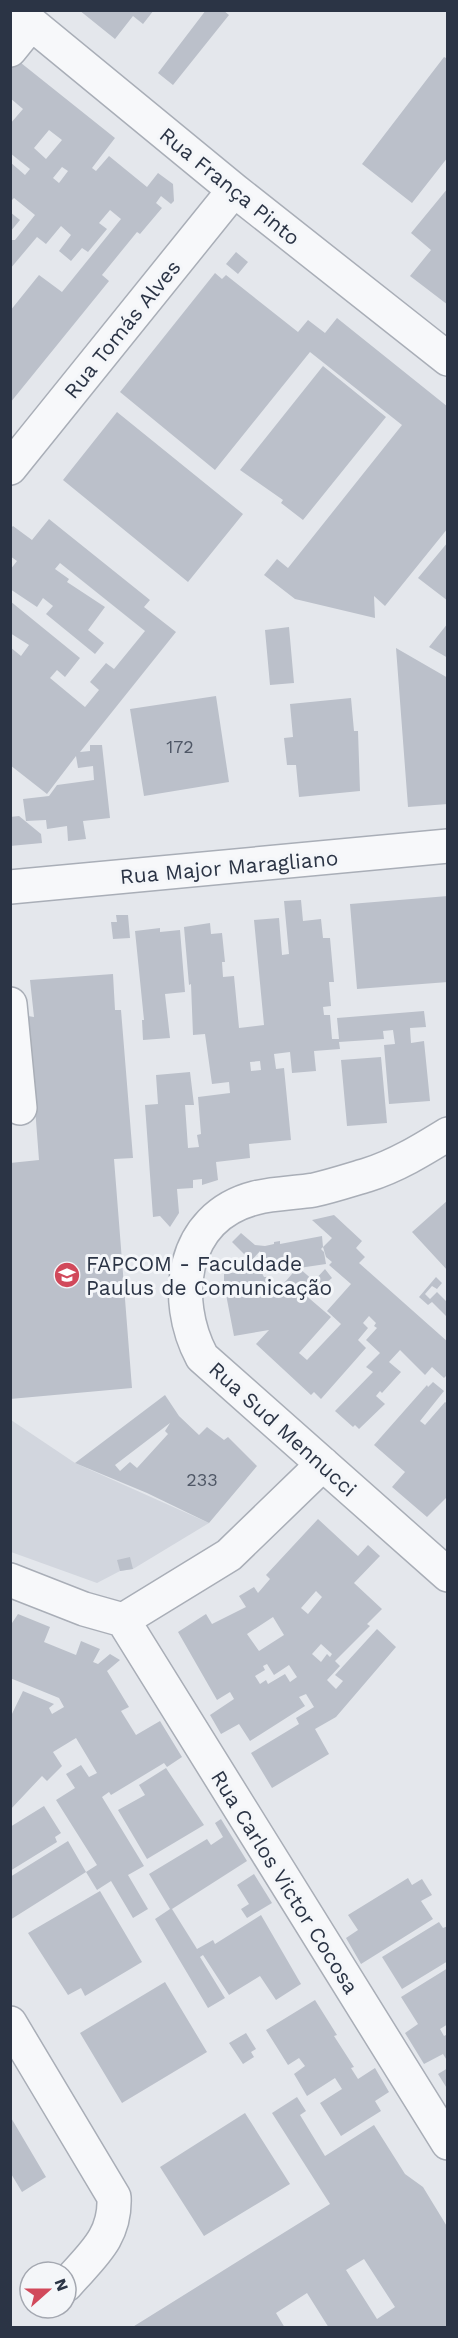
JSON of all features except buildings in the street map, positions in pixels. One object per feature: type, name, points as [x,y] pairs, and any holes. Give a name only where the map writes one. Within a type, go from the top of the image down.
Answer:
[{"type":"street","points":[[10,50],[23,17]]},
{"type":"street","name":"Rua França Pinto","points":[[23,17],[234,190],[447,359]]},
{"type":"street","name":"Rua Tomás Alves","points":[[10,468],[234,190]]},
{"type":"street","name":"Rua Major Maragliano","points":[[10,887],[447,846]]},
{"type":"street","points":[[10,1004],[20,1108]]},
{"type":"street","name":"Rua Sud Mennucci","points":[[447,1134],[414,1155],[370,1174],[315,1190],[254,1198],[224,1213],[203,1233],[188,1260],[184,1295],[190,1335],[202,1357],[447,1575]]},
{"type":"street","points":[[10,1580],[84,1609],[123,1620],[230,1555],[323,1464]]},
{"type":"street","name":"Rua Carlos Victor Cocosa","points":[[123,1620],[447,2143]]},
{"type":"street","points":[[10,2023],[114,2197],[115,2216],[108,2235],[78,2271]]},
{"type":"shaded area","points":[[11,1420],[75,1463],[209,1523],[133,1569],[120,1571],[97,1583],[11,1552]]},
{"type":"place","name":"FAPCOM - Faculdade Paulus de Comunicação","points":[[67,1275]]}]
